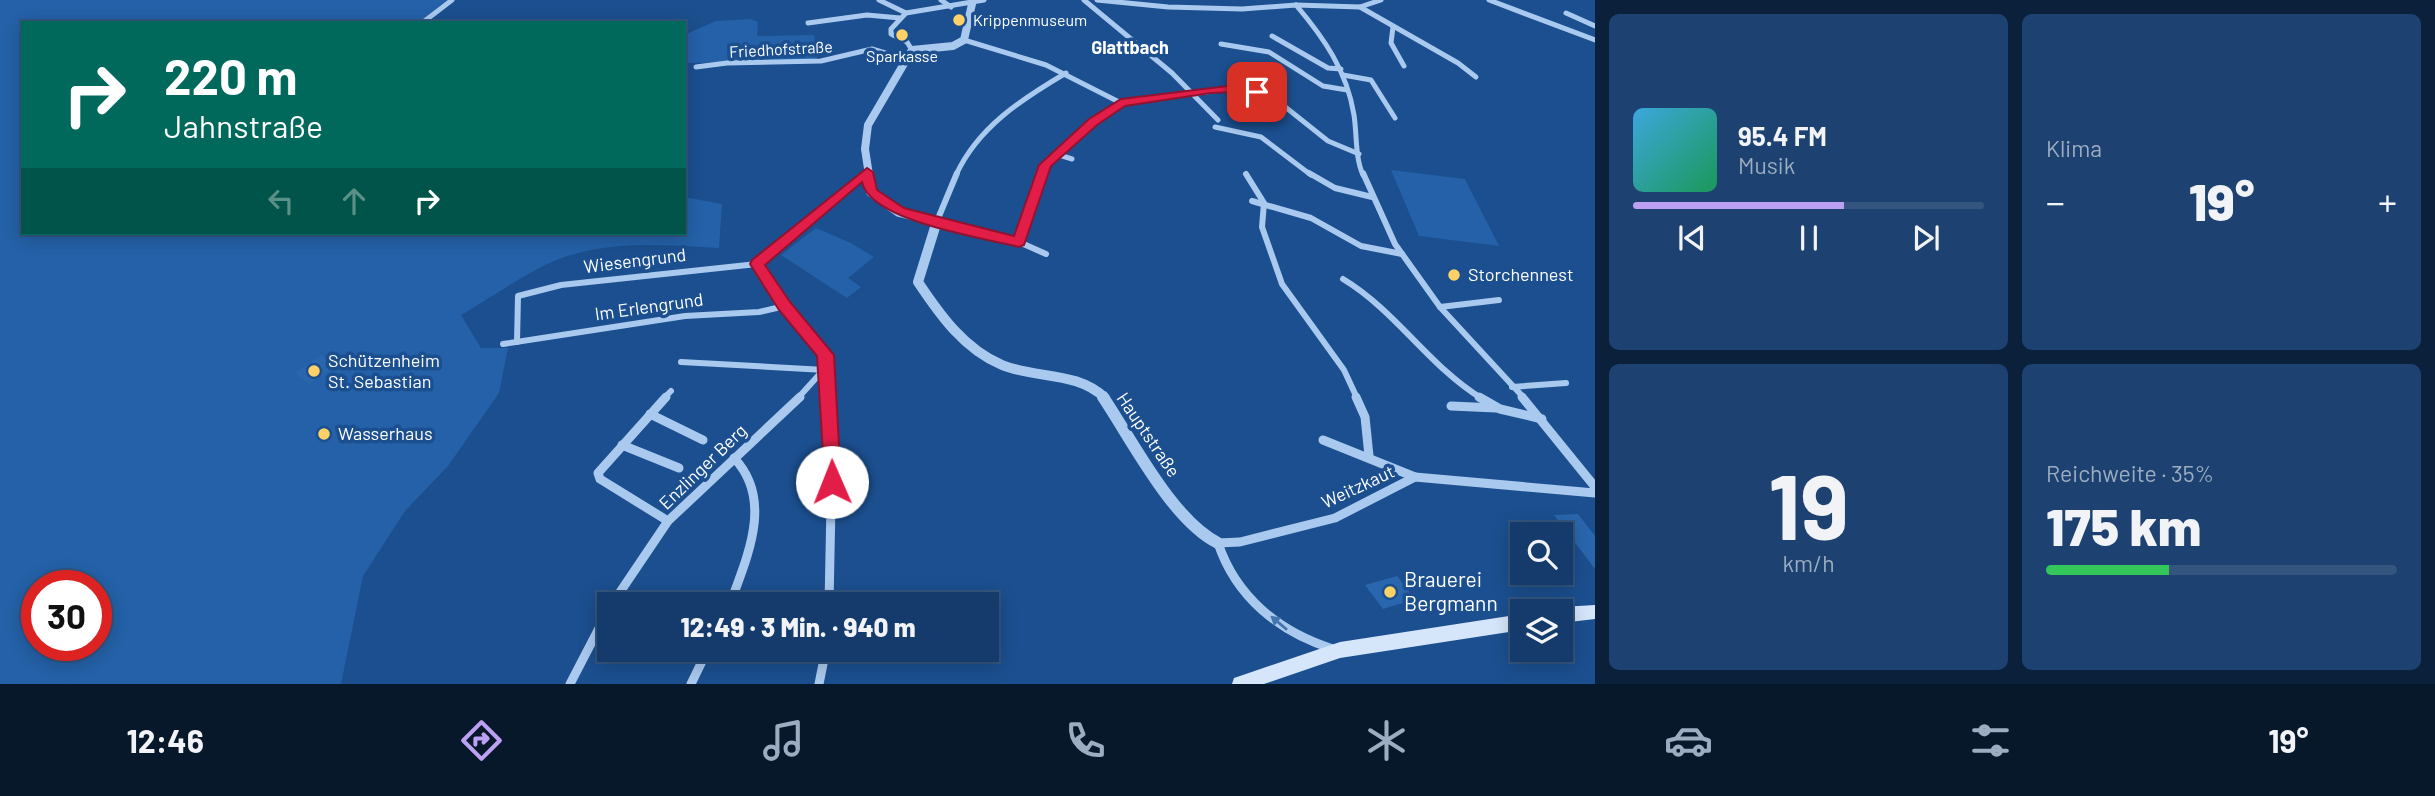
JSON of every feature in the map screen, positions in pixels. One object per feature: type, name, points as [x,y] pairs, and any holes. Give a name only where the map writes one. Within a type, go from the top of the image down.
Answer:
[{"type":"main road","points":[[1573,614],[1595,612]]},
{"type":"main road","points":[[1240,684],[1340,650],[1510,624]]},
{"type":"street","points":[[425,21],[453,0]]},
{"type":"street","points":[[879,0],[906,13]]},
{"type":"street","points":[[941,0],[951,7]]},
{"type":"street","points":[[984,0],[906,13],[891,29],[891,34],[907,42],[908,54],[868,125],[865,137],[871,192],[899,212],[1019,242],[1046,254]]},
{"type":"street","points":[[1084,0],[1193,93],[1218,120]]},
{"type":"street","points":[[1097,0],[1197,8],[1296,5],[1360,7],[1381,0]]},
{"type":"street","points":[[1265,0],[1274,6]]},
{"type":"street","points":[[1489,0],[1594,42]]},
{"type":"street","points":[[964,40],[972,4]]},
{"type":"street","points":[[1296,5],[1326,40],[1342,72],[1354,112],[1361,170],[1371,197],[1402,254],[1440,307],[1542,419],[1595,487]]},
{"type":"street","points":[[1360,7],[1458,63],[1476,77]]},
{"type":"street","points":[[1566,13],[1595,26]]},
{"type":"street","points":[[808,23],[867,15],[900,18]]},
{"type":"street","points":[[1393,27],[1390,33],[1392,48],[1404,66]]},
{"type":"street","points":[[1272,36],[1328,68],[1371,80],[1395,118]]},
{"type":"street","points":[[908,54],[953,46],[964,40],[999,48],[1066,73],[1121,103]]},
{"type":"street","points":[[1221,44],[1269,52],[1323,86],[1347,90]]},
{"type":"street","name":"Friedhofstraße","points":[[696,67],[727,63],[821,61],[872,49],[908,54]]},
{"type":"street","points":[[937,221],[950,181],[973,144],[993,121],[1021,99],[1066,73]]},
{"type":"street","points":[[1019,242],[1045,165],[1093,122],[1121,103],[1236,88],[1257,92],[1279,102],[1328,141],[1359,154]]},
{"type":"street","points":[[1214,127],[1245,131],[1265,138],[1316,178],[1347,192],[1371,197]]},
{"type":"street","points":[[1056,154],[1072,159]]},
{"type":"street","points":[[829,592],[832,468],[826,366],[822,347],[785,306],[757,264],[867,172]]},
{"type":"street","points":[[1246,174],[1264,203],[1262,228],[1282,284],[1344,370],[1366,417],[1369,456]]},
{"type":"street","points":[[1252,201],[1311,218],[1361,246],[1402,254]]},
{"type":"street","name":"Hauptstraße","points":[[937,221],[918,282],[940,315],[974,350],[1004,366],[1079,381],[1102,396],[1168,494],[1200,534],[1218,543]]},
{"type":"street","name":"Wiesengrund","points":[[517,342],[518,296],[561,285],[757,264]]},
{"type":"street","points":[[1343,279],[1374,298],[1457,381],[1496,408]]},
{"type":"street","points":[[1440,307],[1499,300]]},
{"type":"street","name":"Im Erlengrund","points":[[503,344],[685,316],[759,312],[785,306]]},
{"type":"street","points":[[681,362],[826,366]]},
{"type":"street","name":"Enzlinger Berg","points":[[620,592],[668,521],[826,366]]},
{"type":"street","points":[[1512,387],[1566,383]]},
{"type":"street","points":[[668,521],[600,479],[599,470],[671,391]]},
{"type":"street","points":[[1451,406],[1496,408],[1542,419]]},
{"type":"street","points":[[650,414],[703,440]]},
{"type":"street","points":[[1322,439],[1415,477]]},
{"type":"street","points":[[622,445],[679,468]]},
{"type":"street","points":[[734,458],[751,480],[755,499],[750,541],[734,592]]},
{"type":"street","name":"Weitzkaut","points":[[1218,543],[1240,542],[1335,518],[1415,477],[1431,476],[1504,487],[1595,493]]},
{"type":"street","points":[[1218,543],[1222,561],[1237,584],[1266,612],[1304,640],[1340,650]]},
{"type":"street","points":[[570,684],[597,632]]},
{"type":"street","points":[[691,684],[702,662]]},
{"type":"street","points":[[819,684],[823,662]]},
{"type":"shaded area","points":[[0,0],[447,0],[421,21],[21,21],[21,235],[686,235],[686,197],[722,204],[719,248],[638,245],[579,253],[535,270],[461,315],[481,348],[508,348],[499,393],[448,466],[405,511],[363,576],[341,684],[0,684]]},
{"type":"shaded area","points":[[751,19],[758,22],[757,36],[814,35],[817,61],[686,63],[686,34],[716,21]]},
{"type":"shaded area","points":[[1391,170],[1465,179],[1499,246],[1419,236]]},
{"type":"shaded area","points":[[816,228],[851,243],[874,257],[848,278],[861,287],[847,298],[781,255]]},
{"type":"building","name":"Schützenheim St. Sebastian","points":[[321,355],[335,366],[309,384],[295,373]]},
{"type":"building","points":[[1578,514],[1595,536],[1595,569],[1573,540],[1573,522],[1559,522],[1554,515]]},
{"type":"building","name":"Brauerei Bergmann","points":[[1397,576],[1415,599],[1383,609],[1365,585]]},
{"type":"place","name":"Krippenmuseum","points":[[959,20]]},
{"type":"place","name":"Sparkasse","points":[[902,35]]},
{"type":"place","name":"Storchennest","points":[[1454,275]]},
{"type":"place","name":"Schützenheim St. Sebastian","points":[[314,371]]},
{"type":"place","name":"Wasserhaus","points":[[324,434]]},
{"type":"place","name":"Brauerei Bergmann","points":[[1390,592]]},
{"type":"district","name":"Glattbach","points":[[1130,48]]},
{"type":"route","points":[[832,482],[825,355],[822,347],[785,306],[757,264],[867,172],[871,192],[899,212],[1019,242],[1045,165],[1093,122],[1121,103],[1211,90],[1236,88],[1257,92]]}]
